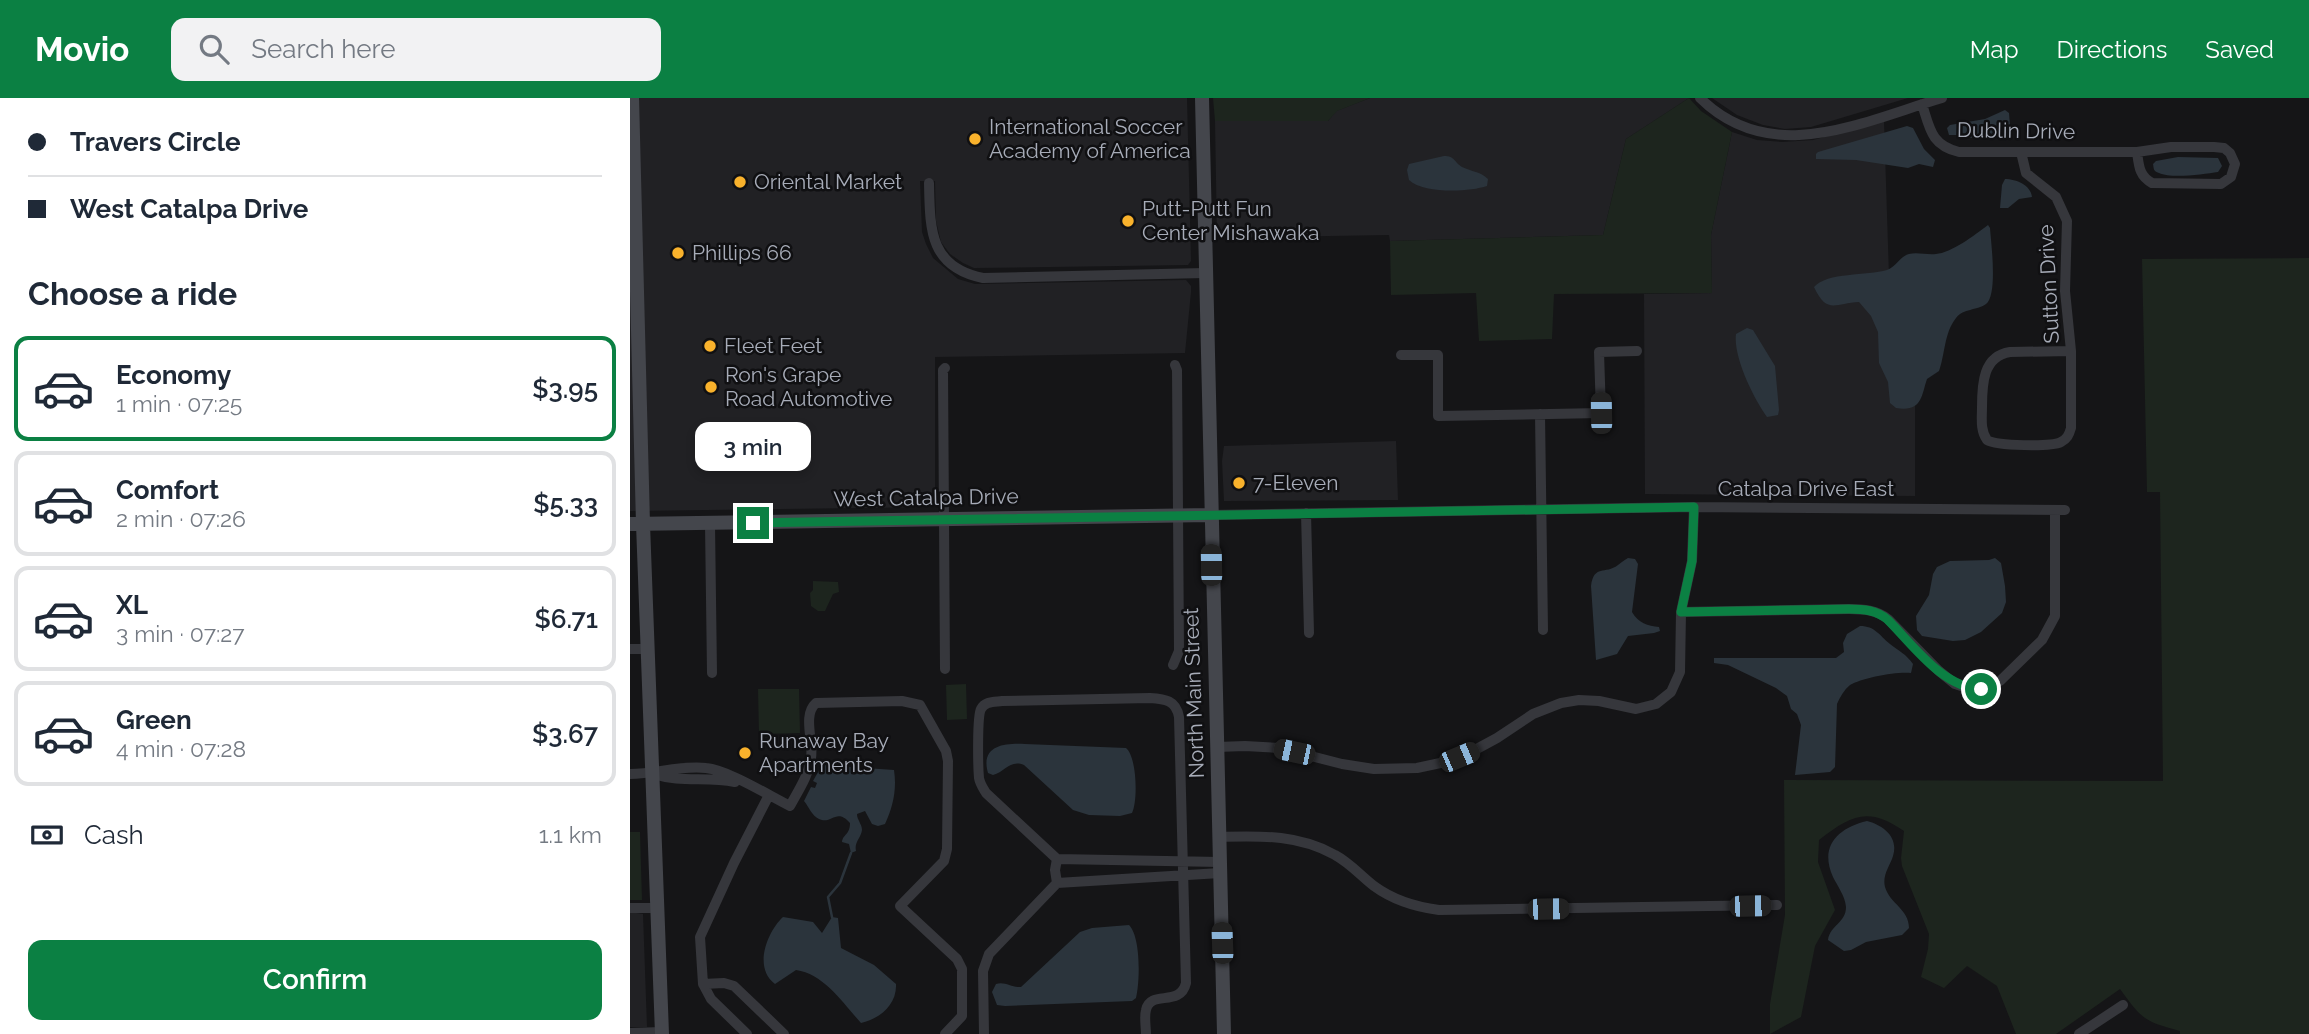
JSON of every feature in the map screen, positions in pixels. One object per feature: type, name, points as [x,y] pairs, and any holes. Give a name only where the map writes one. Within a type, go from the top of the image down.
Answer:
[{"type":"main road","points":[[632,98],[637,524],[648,649],[662,1033]]},
{"type":"main road","name":"North Main Street","points":[[1202,98],[1224,1034]]},
{"type":"main road","name":"West Catalpa Drive","points":[[637,524],[1210,515]]},
{"type":"street","points":[[1700,98],[1725,118],[1744,127],[1760,133],[1794,137],[1818,134],[1942,98]]},
{"type":"street","name":"Dublin Drive","points":[[1922,104],[1933,135],[1944,149],[1959,152],[2137,152],[2171,147],[2224,149],[2234,158],[2235,170],[2231,177],[2221,184],[2152,183],[2145,180],[2140,173],[2137,152]]},
{"type":"street","name":"Sutton Drive","points":[[2021,152],[2026,173],[2056,197],[2067,221],[2065,291],[2071,351],[2071,432],[2056,444],[1997,444],[1984,437],[1983,380],[1987,368],[1998,356],[2010,352],[2071,351]]},
{"type":"street","points":[[929,183],[930,222],[934,242],[951,264],[971,275],[983,278],[1205,273]]},
{"type":"street","points":[[1401,355],[1438,355],[1438,416],[1601,413],[1599,352],[1637,351]]},
{"type":"street","points":[[1173,665],[1179,651],[1175,365]]},
{"type":"street","points":[[945,368],[946,669]]},
{"type":"street","points":[[1540,414],[1544,630]]},
{"type":"street","points":[[1217,747],[1280,748],[1374,769],[1417,768],[1445,762],[1473,751],[1533,714],[1561,703],[1588,700],[1636,709],[1645,708],[1664,698],[1676,682],[1681,663],[1681,612],[1692,561],[1694,507]]},
{"type":"street","name":"Catalpa Drive East","points":[[1210,515],[1694,507],[2060,510],[2055,616],[2042,640],[2000,681],[1981,689],[1955,684],[1882,614],[1863,609],[1681,612]]},
{"type":"street","points":[[1306,513],[1309,634]]},
{"type":"street","points":[[710,524],[712,673]]},
{"type":"street","points":[[630,649],[648,649]]},
{"type":"street","points":[[1146,1034],[1148,1005],[1156,999],[1177,997],[1185,988],[1183,863],[1180,717],[1178,710],[1171,701],[1150,698],[1002,701],[983,706],[979,718],[981,786],[1057,859],[1183,863],[1220,868]]},
{"type":"street","points":[[630,774],[652,774],[673,780],[705,779],[747,784],[790,806],[804,781],[811,759],[809,715],[811,707],[816,703],[902,701],[920,705],[946,751],[948,761],[947,855],[901,906],[957,959],[962,969],[962,1016],[945,1034]]},
{"type":"street","points":[[747,1034],[711,999],[703,984],[700,937],[769,795]]},
{"type":"street","points":[[1219,836],[1287,837],[1319,847],[1343,860],[1385,893],[1413,905],[1439,910],[1777,905]]},
{"type":"street","points":[[1057,859],[1057,883]]},
{"type":"street","points":[[984,1034],[985,962],[993,948],[1057,883],[1183,874],[1220,868]]},
{"type":"street","points":[[630,908],[656,908]]},
{"type":"street","points":[[703,984],[724,983],[734,986],[784,1034]]},
{"type":"street","points":[[2079,1034],[2123,1005]]},
{"type":"street","points":[[630,1033],[662,1033]]},
{"type":"shaded area","points":[[630,98],[1187,98],[1191,261],[1188,265],[974,268],[950,254],[941,242],[936,221],[935,181],[920,181],[922,232],[926,244],[933,258],[958,279],[975,284],[1186,280],[1191,286],[1191,292],[1185,353],[935,357],[935,507],[630,511]]},
{"type":"shaded area","points":[[1213,98],[1370,98],[1337,111],[1328,121],[1215,121]]},
{"type":"shaded area","points":[[1370,98],[1689,98],[1626,139],[1603,235],[1390,241],[1389,235],[1217,238],[1215,121],[1328,121],[1336,111]]},
{"type":"shaded area","points":[[1689,98],[1701,111],[1732,132],[1711,235],[1712,293],[1554,294],[1552,339],[1479,341],[1476,293],[1391,295],[1390,241],[1603,235],[1626,139]]},
{"type":"shaded area","points":[[1712,98],[1908,98],[1811,127],[1785,129],[1763,125],[1737,115]]},
{"type":"shaded area","points":[[2005,110],[2009,113],[2011,138],[1990,133],[1972,138],[1949,135],[1947,128],[1950,125],[1985,119]]},
{"type":"shaded area","points":[[1884,121],[1893,400],[1915,401],[1915,496],[1645,494],[1644,294],[1712,293],[1711,235],[1732,132],[1757,140],[1813,140]]},
{"type":"shaded area","points":[[1907,126],[1913,128],[1924,149],[1935,160],[1933,167],[1919,164],[1908,168],[1856,160],[1816,159],[1818,152]]},
{"type":"shaded area","points":[[1444,156],[1485,176],[1488,179],[1487,186],[1469,190],[1436,190],[1416,185],[1409,180],[1409,164]]},
{"type":"shaded area","points":[[2178,157],[2218,158],[2222,166],[2218,172],[2188,176],[2165,175],[2154,170],[2153,164],[2156,161]]},
{"type":"shaded area","points":[[2005,179],[2022,184],[2029,189],[2032,197],[2019,199],[2008,208],[2000,208]]},
{"type":"shaded area","points":[[1988,225],[1993,268],[1990,299],[1986,304],[1956,318],[1947,337],[1939,371],[1927,379],[1919,402],[1911,408],[1896,408],[1890,403],[1888,382],[1879,363],[1878,332],[1871,316],[1859,302],[1828,304],[1814,287],[1828,279],[1887,270],[1909,254],[1942,253],[1963,243]]},
{"type":"shaded area","points":[[2309,258],[2309,1034],[2180,1034],[2180,1031],[2144,1018],[2120,989],[2056,1034],[2016,1034],[1997,986],[1967,966],[1944,988],[1921,977],[1929,934],[1902,866],[1904,831],[1880,818],[1870,816],[1850,820],[1819,840],[1818,862],[1835,910],[1815,946],[1801,1017],[1770,1034],[1770,1004],[1785,915],[1784,780],[2163,781],[2160,492],[2147,492],[2142,259]]},
{"type":"shaded area","points":[[1747,328],[1753,330],[1775,366],[1778,415],[1767,417],[1741,366],[1736,334]]},
{"type":"shaded area","points":[[1396,441],[1398,500],[1224,501],[1224,446]]},
{"type":"shaded area","points":[[1628,558],[1635,559],[1638,564],[1632,612],[1640,621],[1659,627],[1660,631],[1628,636],[1617,654],[1596,660],[1592,579],[1597,572],[1613,568]]},
{"type":"shaded area","points":[[1995,558],[2001,563],[2005,586],[2006,602],[2002,613],[1981,632],[1965,640],[1953,641],[1922,636],[1917,630],[1916,616],[1929,595],[1937,567],[1950,561]]},
{"type":"shaded area","points":[[813,581],[838,582],[839,592],[833,594],[825,611],[818,611],[811,606]]},
{"type":"shaded area","points":[[1860,626],[1873,629],[1905,655],[1913,664],[1911,673],[1880,676],[1850,685],[1837,704],[1835,767],[1830,772],[1795,775],[1801,725],[1787,696],[1728,665],[1714,663],[1714,658],[1836,658],[1844,652],[1843,643],[1847,634]]},
{"type":"shaded area","points":[[966,684],[967,719],[947,720],[946,685]]},
{"type":"shaded area","points":[[758,689],[799,689],[800,733],[759,734]]},
{"type":"shaded area","points":[[1002,745],[1126,748],[1130,753],[1135,779],[1132,813],[1120,816],[1089,815],[1073,810],[1024,765],[1011,765],[993,775],[988,773],[986,764],[991,751]]},
{"type":"shaded area","points":[[822,765],[894,770],[894,798],[885,824],[872,824],[865,811],[857,814],[862,830],[856,851],[851,853],[849,844],[842,842],[850,823],[841,816],[819,819],[812,814],[804,801],[811,787],[815,788],[817,783],[813,781]]},
{"type":"shaded area","points":[[1867,821],[1884,829],[1894,843],[1893,856],[1884,883],[1887,893],[1906,916],[1909,928],[1902,935],[1866,942],[1844,951],[1828,940],[1843,917],[1846,907],[1829,866],[1828,856],[1834,840],[1840,834],[1847,828]]},
{"type":"shaded area","points":[[630,832],[640,832],[642,900],[630,900]]},
{"type":"shaded area","points":[[630,912],[643,914],[647,1027],[630,1027]]},
{"type":"shaded area","points":[[783,917],[813,922],[822,933],[832,917],[838,918],[841,948],[874,965],[896,984],[896,992],[886,1010],[861,1023],[824,983],[796,970],[775,984],[765,969],[765,950],[772,932]]},
{"type":"shaded area","points":[[1129,925],[1136,939],[1139,960],[1136,998],[1132,1001],[997,1005],[992,992],[996,984],[1021,987],[1080,932],[1092,928]]},
{"type":"waterway","points":[[832,917],[828,897],[840,883],[851,853]]},
{"type":"place","name":"International Soccer Academy of America","points":[[975,139]]},
{"type":"place","name":"Oriental Market","points":[[740,182]]},
{"type":"place","name":"Putt-Putt Fun Center Mishawaka","points":[[1128,221]]},
{"type":"place","name":"Phillips 66","points":[[678,253]]},
{"type":"place","name":"Fleet Feet","points":[[710,346]]},
{"type":"place","name":"Ron's Grape Road Automotive","points":[[711,387]]},
{"type":"place","name":"7-Eleven","points":[[1239,483]]},
{"type":"place","name":"Runaway Bay Apartments","points":[[745,753]]},
{"type":"route","points":[[753,523],[1694,507],[1692,561],[1681,612],[1849,609],[1873,611],[1882,614],[1949,680],[1967,688],[1981,689]]}]
